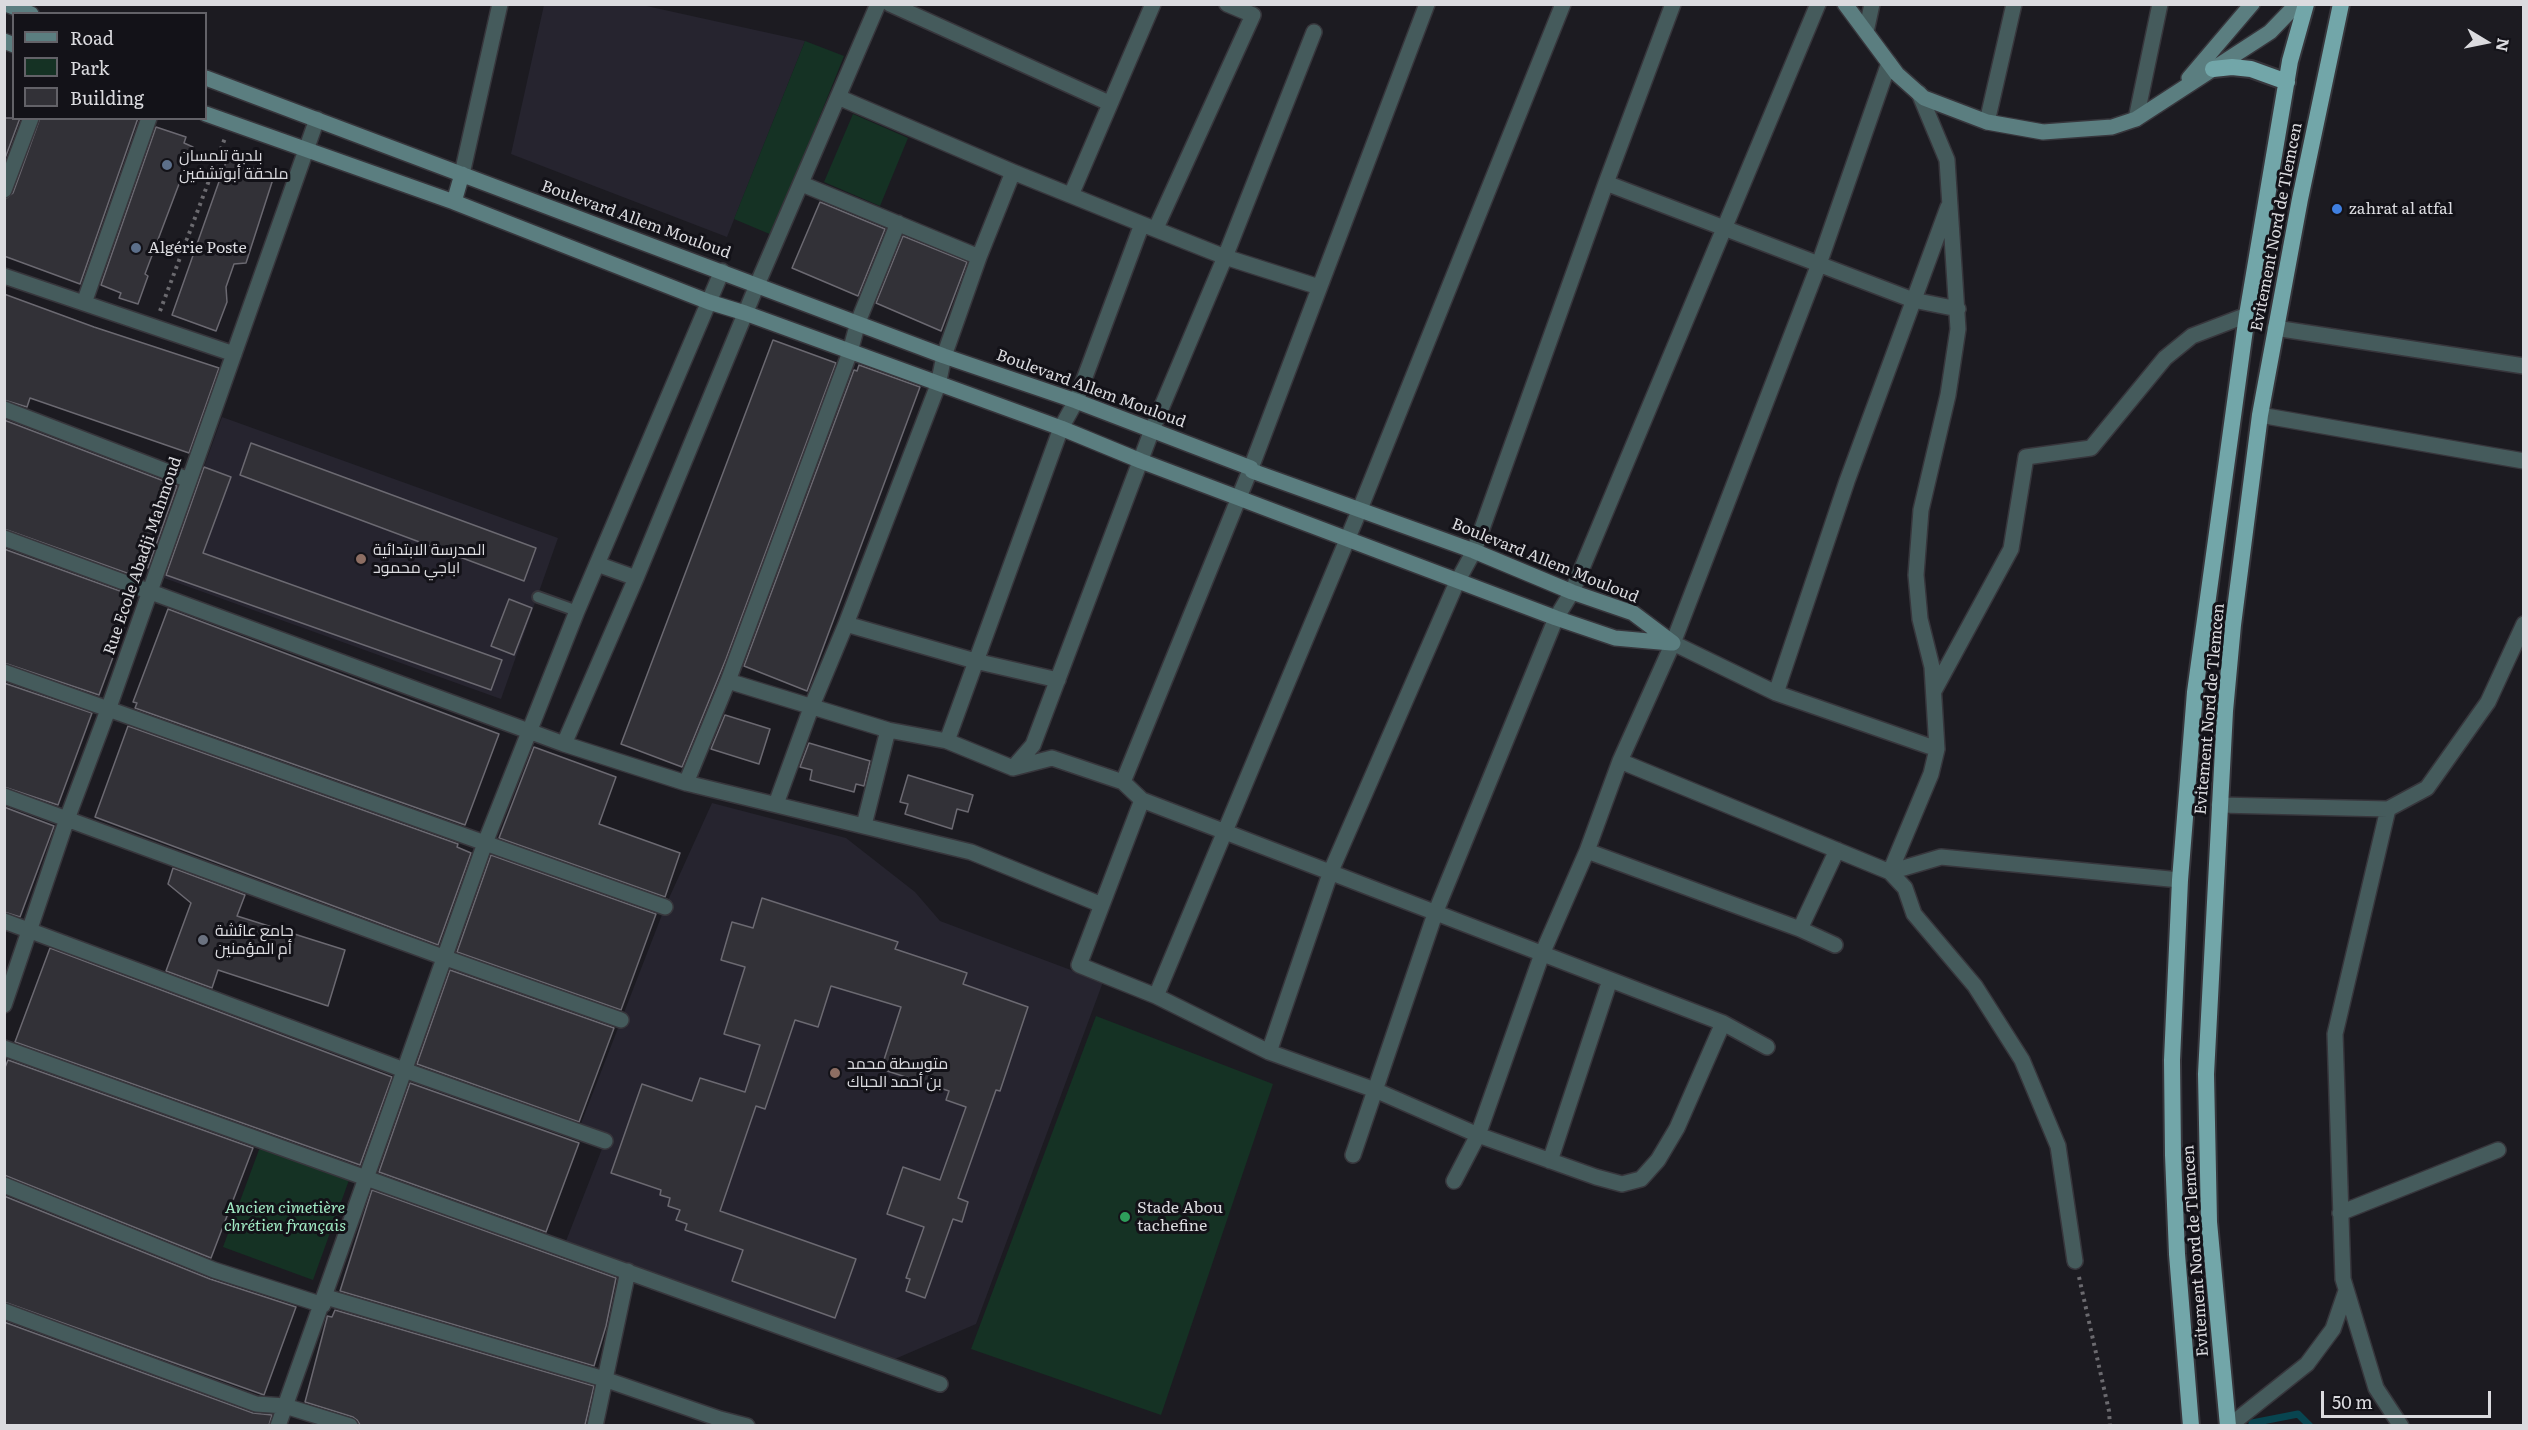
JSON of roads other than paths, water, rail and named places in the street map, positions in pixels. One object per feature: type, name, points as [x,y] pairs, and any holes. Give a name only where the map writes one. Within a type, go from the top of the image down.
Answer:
[{"type":"highway","name":"Evitement Nord de Tlemcen","points":[[2191,1425],[2177,1254],[2172,1059],[2180,880],[2195,692],[2247,315],[2295,39],[2306,4]]},
{"type":"highway","name":"Evitement Nord de Tlemcen","points":[[2229,1425],[2209,1222],[2206,1074],[2219,805],[2233,626],[2260,415],[2275,328],[2341,4]]},
{"type":"highway","points":[[2213,69],[2232,67],[2251,69],[2287,82]]},
{"type":"main road","points":[[6,4],[26,12]]},
{"type":"main road","points":[[1845,4],[1889,63],[1924,98],[1987,122],[2043,132],[2112,127],[2136,119],[2270,32],[2297,4]]},
{"type":"main road","points":[[2176,92],[2252,4]]},
{"type":"main road","name":"Boulevard Allem Mouloud","points":[[207,78],[944,356],[1077,401],[1251,468],[1252,471],[1360,508],[1474,551],[1572,592],[1633,613],[1673,643]]},
{"type":"main road","points":[[207,114],[454,202],[709,302],[1061,428],[1457,582],[1615,638],[1673,643]]},
{"type":"main road","points":[[454,202],[462,174]]},
{"type":"street","points":[[462,174],[500,4]]},
{"type":"street","points":[[564,744],[878,4]]},
{"type":"street","points":[[890,4],[1109,103]]},
{"type":"street","points":[[1071,195],[1153,4]]},
{"type":"street","points":[[947,741],[1061,428],[1077,401],[1149,226],[1253,15],[1227,4]]},
{"type":"street","points":[[1124,782],[1251,468],[1427,4]]},
{"type":"street","points":[[1156,996],[1360,508],[1563,4]]},
{"type":"street","points":[[1269,1052],[1331,871],[1457,582],[1474,551],[1673,4]]},
{"type":"street","points":[[1353,1155],[1436,911],[1557,618],[1572,592],[1818,4]]},
{"type":"street","points":[[1866,32],[1872,4]]},
{"type":"street","points":[[1987,122],[2013,4]]},
{"type":"street","points":[[2136,119],[2160,4]]},
{"type":"street","points":[[1013,768],[1033,745],[1152,430],[1225,256],[1314,32]]},
{"type":"street","points":[[1454,1181],[1478,1135],[1542,954],[1587,851],[1620,761],[1673,643],[1819,264],[1889,63]]},
{"type":"street","points":[[1890,872],[1931,774],[1937,749],[1932,667],[1920,619],[1916,575],[1921,510],[1948,395],[1958,329],[1947,160],[1918,93]]},
{"type":"street","points":[[837,97],[1013,172],[1225,256],[1319,287]]},
{"type":"street","name":"Rue Ecole Abadji Mahmoud","points":[[4,1005],[67,819],[108,710],[317,119]]},
{"type":"street","points":[[4,190],[30,120]]},
{"type":"street","points":[[84,303],[148,120]]},
{"type":"street","points":[[776,804],[811,708],[846,624],[938,385],[944,356],[979,257],[1013,172]]},
{"type":"street","points":[[1606,183],[1913,300],[1958,309]]},
{"type":"street","points":[[802,184],[979,257]]},
{"type":"street","points":[[1776,693],[1847,481],[1950,201]]},
{"type":"street","points":[[686,783],[728,681],[850,352],[858,322],[898,223]]},
{"type":"street","points":[[278,1425],[325,1301],[443,957],[485,843],[577,611],[722,271]]},
{"type":"street","points":[[4,276],[234,354]]},
{"type":"street","points":[[1933,692],[2011,549],[2026,457],[2091,448],[2165,358],[2192,336],[2247,315]]},
{"type":"street","points":[[2275,328],[2523,366]]},
{"type":"street","points":[[4,409],[189,480]]},
{"type":"street","points":[[2260,415],[2523,461]]},
{"type":"street","points":[[4,538],[564,744],[686,783],[971,852],[1102,905]]},
{"type":"street","points":[[597,564],[636,578]]},
{"type":"street","points":[[846,624],[975,661],[1058,680]]},
{"type":"street","points":[[2219,805],[2388,809],[2427,788],[2488,702],[2523,624]]},
{"type":"street","points":[[1673,643],[1776,693],[1937,749]]},
{"type":"street","points":[[4,672],[665,906]]},
{"type":"street","points":[[728,681],[888,730],[947,741],[1013,768],[1052,758],[1124,782],[1142,800],[1723,1023],[1767,1047]]},
{"type":"street","points":[[864,825],[888,730]]},
{"type":"street","points":[[1620,761],[1890,872],[1905,888],[1914,914],[1975,986],[2022,1060],[2058,1146],[2075,1260]]},
{"type":"street","points":[[4,796],[621,1020]]},
{"type":"street","points":[[1142,800],[1079,965],[1156,996],[1269,1052],[1375,1090],[1478,1135],[1622,1184],[1641,1179],[1658,1160],[1677,1128],[1723,1023]]},
{"type":"street","points":[[2388,809],[2335,1034],[2343,1279],[2376,1388],[2401,1425]]},
{"type":"street","points":[[1800,929],[1837,850]]},
{"type":"street","points":[[1587,851],[1800,929],[1835,945]]},
{"type":"street","points":[[1890,872],[1941,857],[2180,880]]},
{"type":"street","points":[[4,921],[404,1070],[605,1141]]},
{"type":"street","points":[[1550,1161],[1610,980]]},
{"type":"street","points":[[4,1048],[940,1384]]},
{"type":"street","points":[[2340,1213],[2498,1150]]},
{"type":"street","points":[[4,1185],[214,1270],[604,1379],[720,1419],[747,1425]]},
{"type":"street","points":[[595,1425],[628,1271]]},
{"type":"street","points":[[2229,1425],[2307,1364],[2333,1329],[2346,1291]]},
{"type":"street","points":[[4,1311],[256,1404],[285,1406],[350,1425]]},
{"type":"lane","points":[[538,597],[577,611]]},
{"type":"waterway","points":[[2252,1423],[2298,1414],[2310,1426]]},
{"type":"place","name":"بلدية تلمسان ملحقة أبوتشفين","points":[[167,165]]},
{"type":"place","name":"zahrat al atfal","points":[[2337,209]]},
{"type":"place","name":"Algérie Poste","points":[[136,248]]},
{"type":"place","name":"المدرسة الابتدائية اباجي محمود","points":[[361,559]]},
{"type":"place","name":"جامع عائشة أم المؤمنين","points":[[203,940]]},
{"type":"place","name":"متوسطة محمد بن أحمد الحباك","points":[[835,1073]]},
{"type":"place","name":"Stade Abou tachefine","points":[[1125,1217]]},
{"type":"park label","name":"Ancien cimetière chrétien français","points":[[285,1217]]}]
